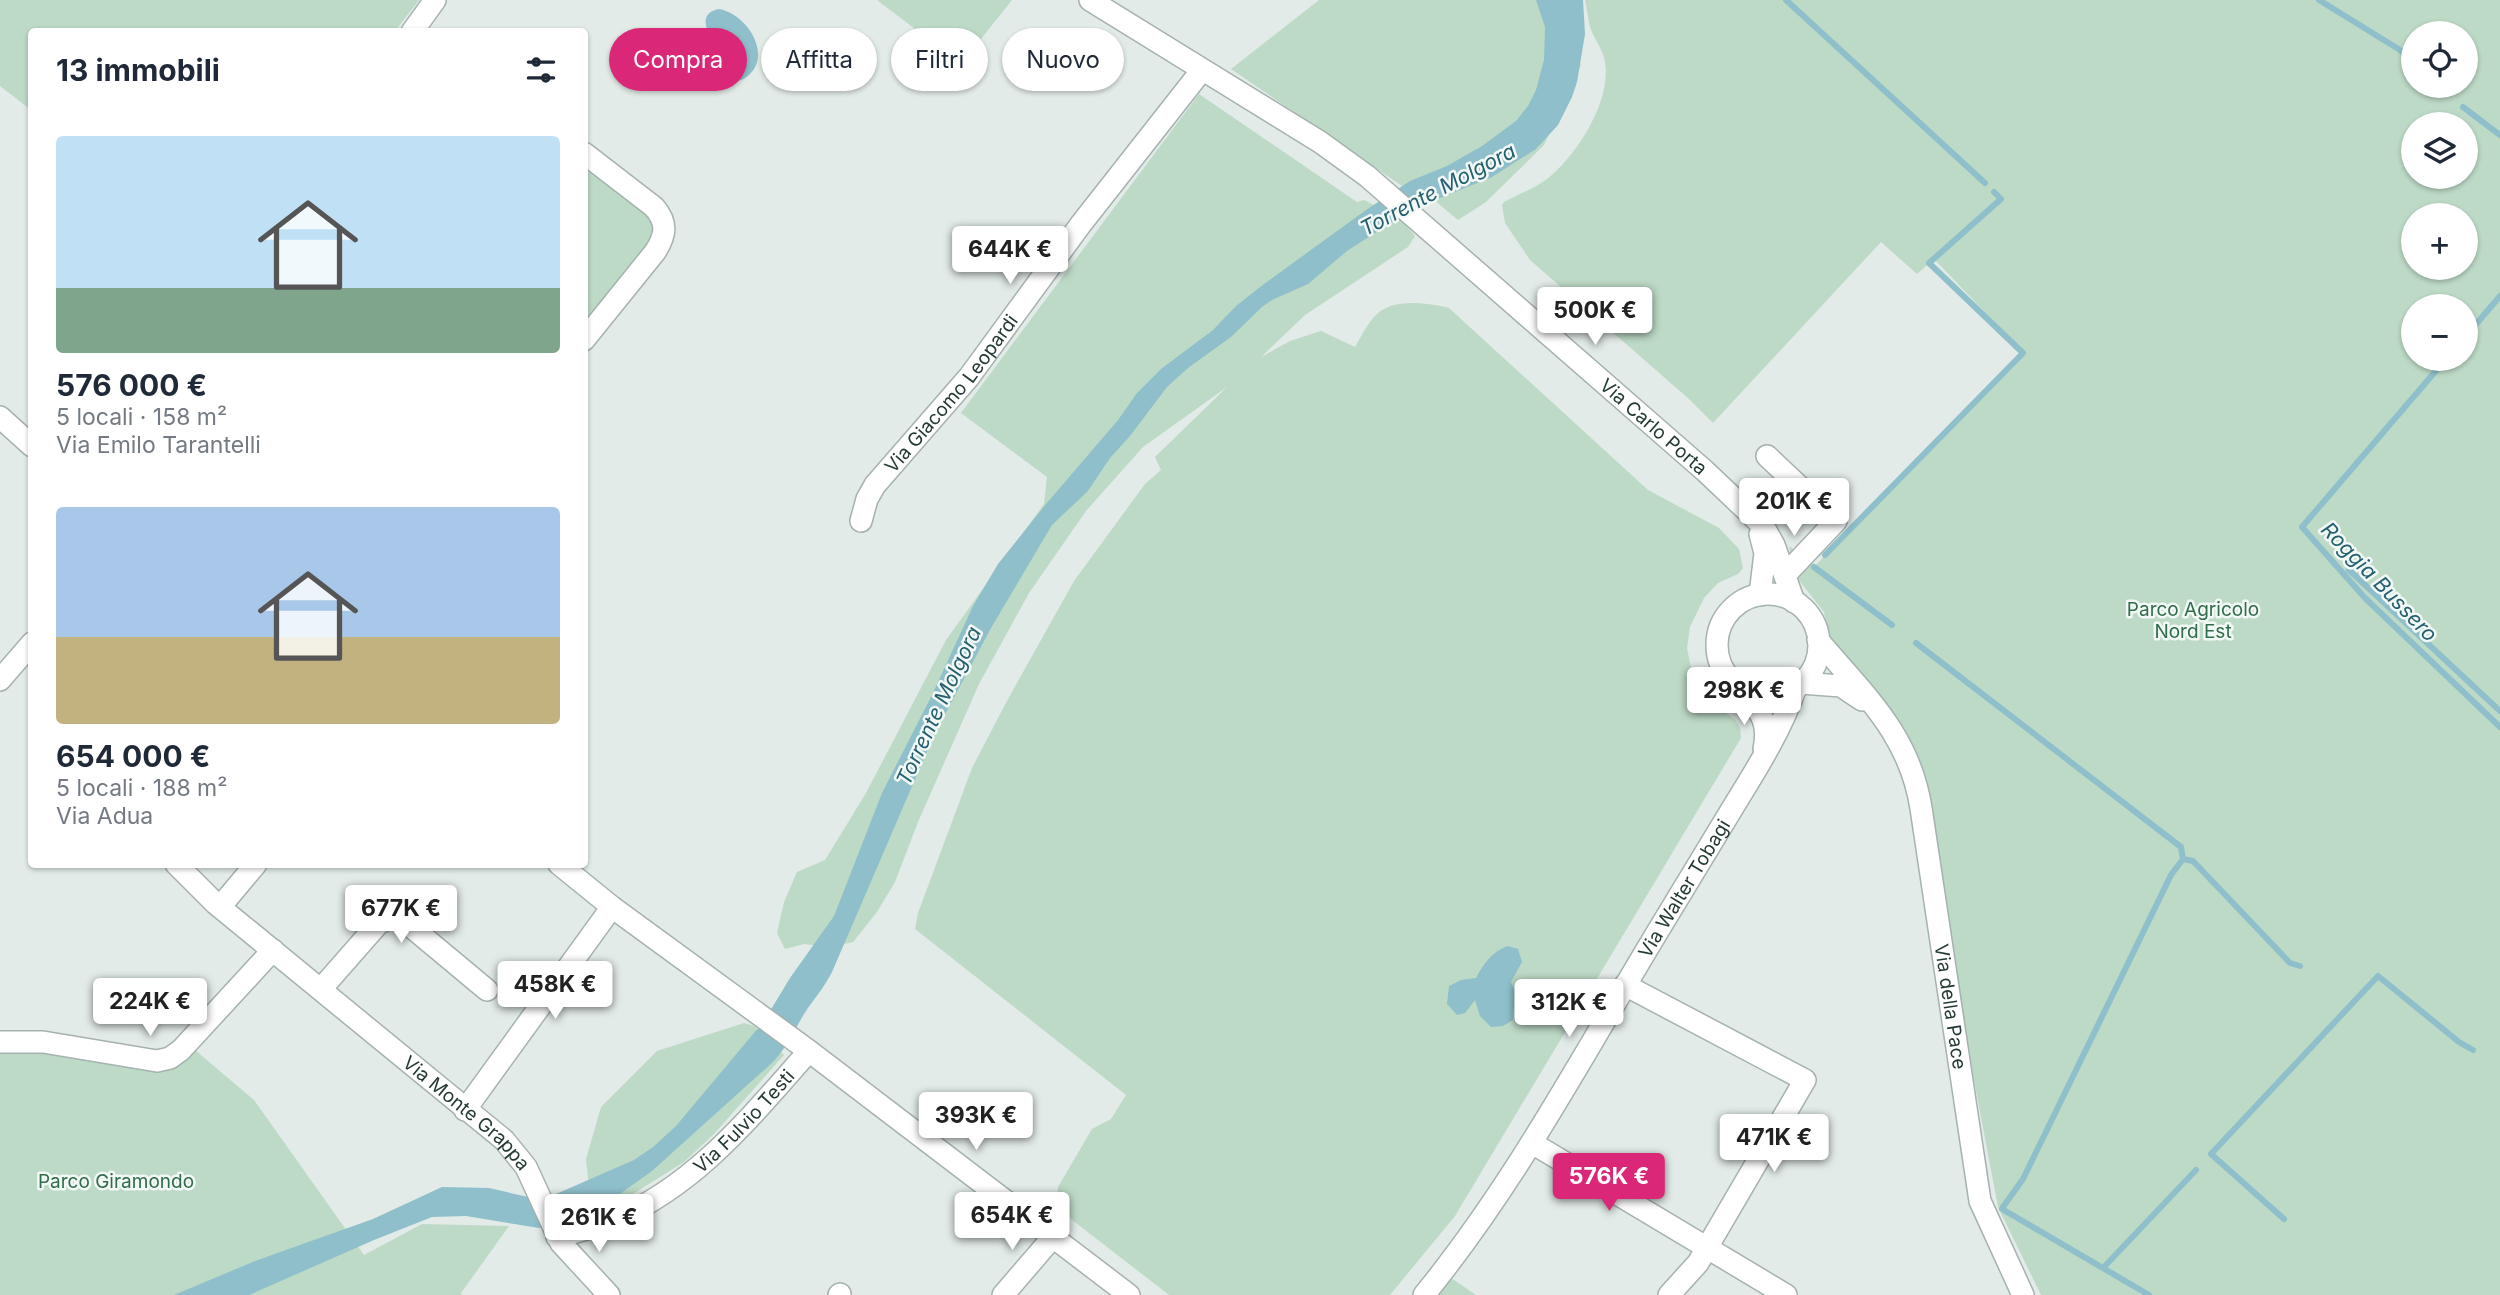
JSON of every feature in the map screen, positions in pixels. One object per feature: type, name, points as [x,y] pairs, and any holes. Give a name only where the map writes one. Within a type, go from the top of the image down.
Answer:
[{"type":"street","points":[[419,28],[435,0]]},
{"type":"street","name":"Via Carlo Porta","points":[[1090,0],[1320,142],[1367,176],[1742,506],[1770,535],[1794,602]]},
{"type":"street","name":"Via Giacomo Leopardi","points":[[861,521],[867,499],[875,485],[969,377],[1081,224],[1202,70]]},
{"type":"street","points":[[588,156],[654,207],[662,218],[665,233],[655,252],[588,335]]},
{"type":"street","points":[[0,417],[28,442]]},
{"type":"street","points":[[1767,456],[1836,521],[1785,575]]},
{"type":"street","name":"Via Carlo Porta","points":[[1742,506],[1760,532],[1764,544],[1765,566],[1760,595]]},
{"type":"street","points":[[1760,595],[1778,596],[1794,602],[1810,617],[1818,640],[1815,663],[1799,685],[1785,693],[1769,696],[1742,689],[1729,678],[1718,656],[1718,637],[1723,621],[1732,609],[1743,601],[1760,595]]},
{"type":"street","name":"Via della Pace","points":[[1818,640],[1882,717],[1906,754],[1917,786],[1980,1201],[2023,1295]]},
{"type":"street","points":[[0,680],[28,648]]},
{"type":"street","name":"Via Walter Tobagi","points":[[1424,1295],[1474,1230],[1532,1143],[1761,762],[1799,685]]},
{"type":"street","name":"Via della Pace","points":[[1799,685],[1845,688],[1882,717]]},
{"type":"street","name":"Via Walter Tobagi","points":[[1742,689],[1761,713],[1766,727],[1761,762]]},
{"type":"street","name":"Via Monte Grappa","points":[[180,868],[220,907],[516,1152],[526,1167],[557,1237],[568,1253],[609,1295]]},
{"type":"street","points":[[220,907],[253,868]]},
{"type":"street","name":"Via Fulvio Testi","points":[[564,868],[612,907],[804,1047],[1129,1295]]},
{"type":"street","points":[[465,1110],[612,907]]},
{"type":"street","points":[[321,989],[378,924],[391,916],[409,925],[488,990]]},
{"type":"street","points":[[0,1042],[43,1042],[157,1061],[165,1060],[181,1050],[274,950]]},
{"type":"street","points":[[1625,985],[1805,1080],[1708,1247],[1694,1269],[1669,1295]]},
{"type":"street","name":"Via Fulvio Testi","points":[[557,1237],[613,1220],[679,1182],[724,1146],[804,1047]]},
{"type":"street","points":[[1532,1143],[1786,1295]]},
{"type":"street","points":[[1003,1295],[1053,1237]]},
{"type":"green space","points":[[0,0],[419,0],[397,28],[28,28],[28,108],[0,86]]},
{"type":"green space","points":[[877,0],[1012,0],[988,30],[988,28],[914,28]]},
{"type":"green space","points":[[1319,0],[1565,0],[1581,65],[1544,145],[1486,202],[1458,220],[1415,184],[1405,188],[1231,69]]},
{"type":"green space","name":"Parco Agricolo Nord Est","points":[[1585,0],[2500,0],[2500,1295],[2041,1295],[1998,1207],[1944,921],[1920,767],[1904,728],[1830,644],[1824,612],[1794,574],[1789,546],[1815,566],[2023,352],[1934,259],[1917,274],[1881,242],[1713,423],[1530,260],[1505,223],[1502,205],[1504,202],[1542,183],[1558,169],[1580,142],[1598,110],[1606,77],[1605,62],[1590,27]]},
{"type":"green space","points":[[1199,94],[1357,202],[1364,200],[1400,218],[1415,236],[1408,247],[1305,315],[1261,357],[1290,341],[1321,331],[1355,347],[1374,317],[1393,306],[1422,303],[1449,308],[1648,490],[1719,528],[1739,549],[1743,568],[1738,574],[1718,583],[1704,598],[1690,627],[1687,648],[1698,685],[1715,706],[1735,719],[1741,738],[1455,1216],[1390,1295],[1169,1295],[1067,1216],[1057,1203],[1058,1187],[1092,1129],[1111,1119],[1126,1095],[915,929],[918,913],[972,768],[1074,581],[1145,484],[1161,470],[1155,457],[1227,387],[1143,447],[1086,511],[1029,593],[979,684],[918,822],[895,882],[877,912],[853,942],[831,947],[804,944],[785,949],[777,933],[784,902],[797,872],[825,860],[866,793],[946,640],[1044,504],[1047,477],[961,413]]},
{"type":"green space","points":[[588,171],[647,215],[653,226],[654,237],[588,320]]},
{"type":"green space","points":[[744,1023],[754,1026],[784,1055],[713,1135],[684,1162],[615,1205],[591,1205],[586,1159],[601,1107],[657,1051]]},
{"type":"green space","name":"Parco Giramondo","points":[[195,1050],[254,1100],[364,1255],[422,1224],[509,1226],[462,1295],[0,1295],[0,1053],[42,1053],[161,1071],[175,1067]]},
{"type":"green space","points":[[1451,1278],[1476,1295],[1438,1295]]},
{"type":"water","name":"Torrente Molgora","points":[[1536,0],[1583,0],[1585,34],[1577,82],[1558,125],[1536,149],[1492,177],[1435,200],[1384,227],[1347,251],[1308,284],[1272,300],[1231,337],[1167,387],[1110,458],[1088,491],[1052,525],[991,628],[935,733],[832,972],[773,1062],[652,1171],[603,1206],[571,1222],[539,1228],[466,1216],[432,1217],[249,1295],[174,1295],[255,1261],[373,1219],[442,1187],[489,1188],[528,1197],[556,1194],[634,1160],[676,1126],[764,1021],[790,978],[834,916],[882,793],[973,606],[998,564],[1118,420],[1137,393],[1161,369],[1213,330],[1236,306],[1264,284],[1366,210],[1410,181],[1447,166],[1482,146],[1516,121],[1536,90],[1544,60],[1545,27]]},
{"type":"water","points":[[719,9],[740,19],[748,28],[754,38],[758,59],[747,76],[747,28],[707,28],[706,18]]},
{"type":"water","points":[[1507,946],[1518,949],[1522,962],[1511,982],[1515,991],[1513,1020],[1503,1026],[1491,1027],[1480,1016],[1475,1000],[1465,1013],[1457,1015],[1447,1004],[1449,986],[1461,980],[1476,978],[1488,959]]},
{"type":"waterway","points":[[1786,0],[1985,183]]},
{"type":"waterway","points":[[2319,0],[2401,51]]},
{"type":"waterway","points":[[2463,107],[2500,135]]},
{"type":"waterway","points":[[1825,555],[2023,353],[1929,263],[2001,199],[1994,192]]},
{"type":"waterway","name":"Roggia Bussero","points":[[2478,322],[2500,296]]},
{"type":"waterway","name":"Roggia Bussero","points":[[2436,371],[2302,527],[2365,598],[2500,727]]},
{"type":"waterway","points":[[1814,567],[1892,625]]},
{"type":"waterway","points":[[2349,570],[2500,711]]},
{"type":"waterway","points":[[1916,643],[2181,847],[2183,859],[2171,875],[2023,1179],[2003,1207]]},
{"type":"waterway","points":[[2183,859],[2193,861],[2290,963],[2300,966]]},
{"type":"waterway","points":[[2284,1219],[2211,1154],[2378,976],[2459,1042],[2473,1050]]},
{"type":"waterway","points":[[2103,1268],[2196,1170]]},
{"type":"waterway","points":[[2002,1209],[2149,1295]]}]
